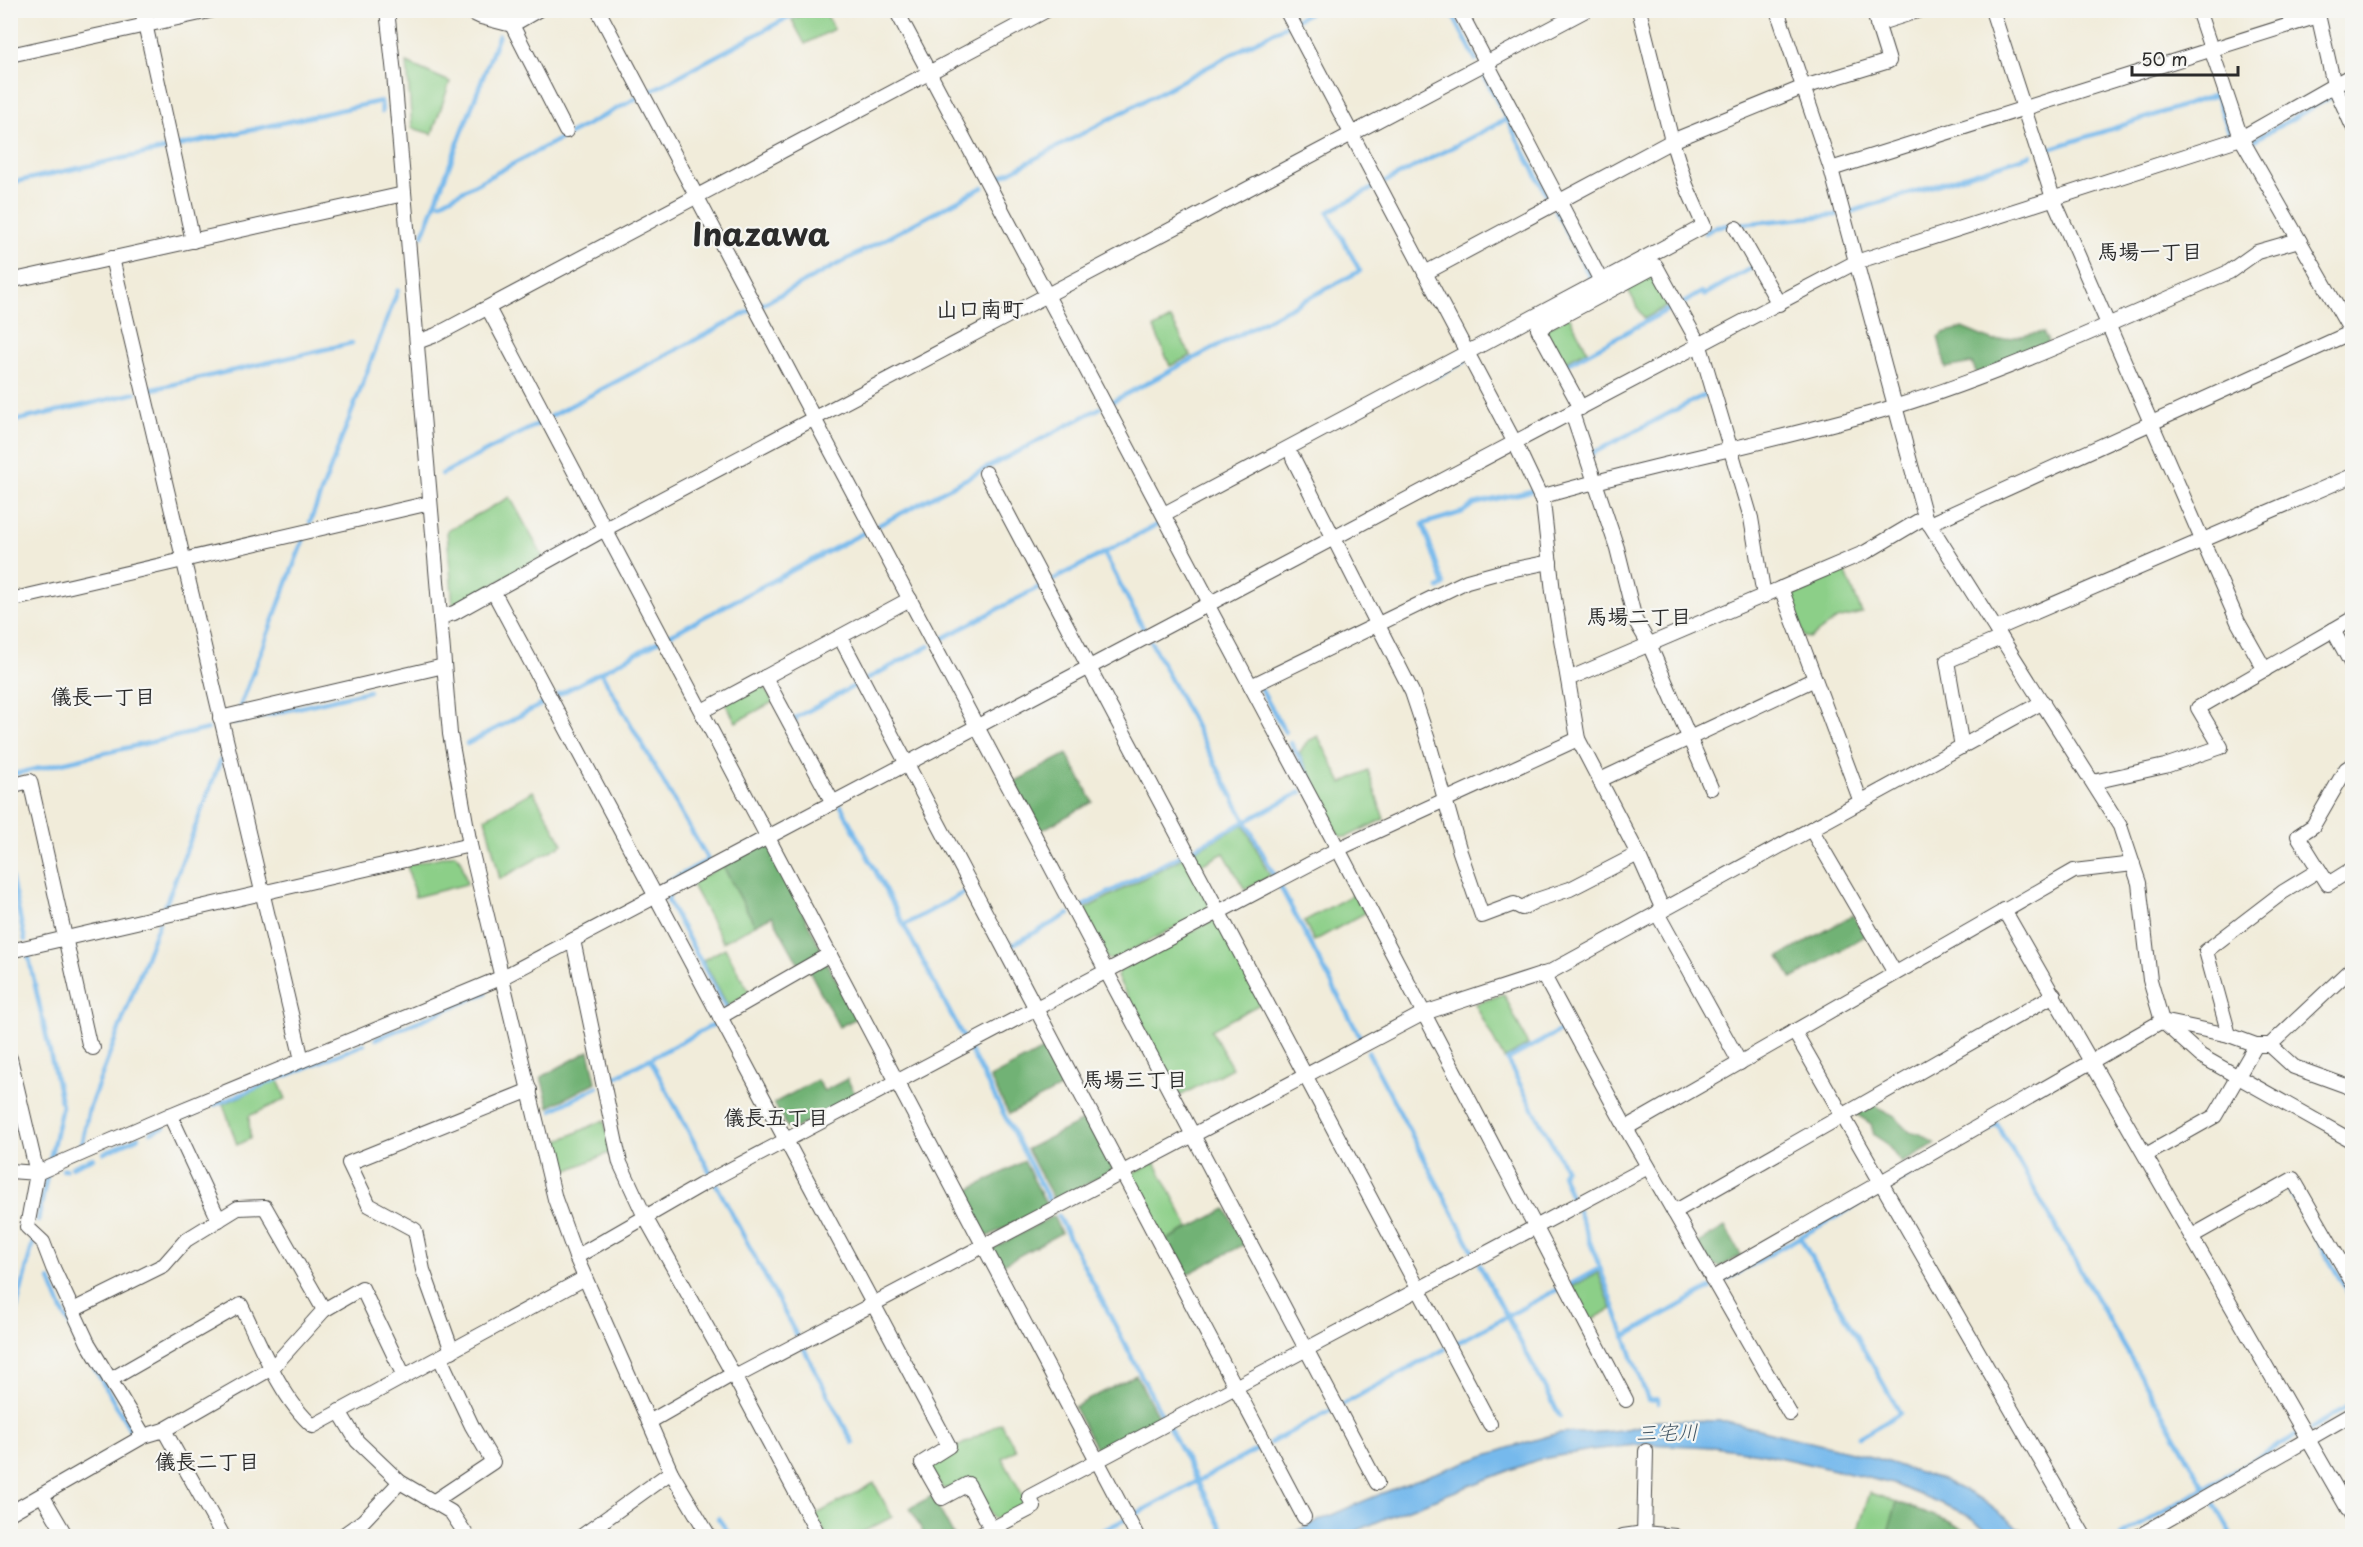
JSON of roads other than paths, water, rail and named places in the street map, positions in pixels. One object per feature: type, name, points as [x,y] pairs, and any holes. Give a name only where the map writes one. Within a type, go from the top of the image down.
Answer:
[{"type":"street","points":[[142,10],[193,241]]},
{"type":"street","points":[[10,55],[214,10]]},
{"type":"street","points":[[387,10],[450,734],[470,845],[555,1199],[576,1257],[648,1422],[671,1472],[709,1536]]},
{"type":"street","points":[[466,10],[481,17],[512,25],[538,10]]},
{"type":"street","points":[[598,10],[1377,1483]]},
{"type":"street","points":[[896,10],[1164,514],[1251,686],[1626,1400]]},
{"type":"street","points":[[417,342],[436,335],[488,308],[1047,10]]},
{"type":"street","points":[[1459,10],[1601,281]]},
{"type":"street","points":[[440,617],[454,613],[605,529],[1586,10]]},
{"type":"street","points":[[1164,514],[1704,226],[1686,185],[1672,141],[1640,10]]},
{"type":"street","points":[[1777,10],[1832,169],[1927,520],[2120,826],[2139,883],[2150,980],[2162,1021],[2201,1056],[2352,1141]]},
{"type":"street","points":[[1425,273],[1672,141],[1804,87],[1889,60],[1873,10]]},
{"type":"street","points":[[1877,24],[1922,10]]},
{"type":"street","points":[[1992,10],[2053,198],[2238,622],[2265,670]]},
{"type":"street","points":[[1568,679],[1866,552],[1927,520],[2151,424],[2352,332],[2241,138],[2198,10]]},
{"type":"street","points":[[1289,12],[1515,443],[1543,502],[1550,562],[1578,739],[1638,854],[1660,912],[1740,1063]]},
{"type":"street","points":[[1832,169],[2318,13],[2334,85],[2352,125]]},
{"type":"street","points":[[512,25],[566,131]]},
{"type":"street","points":[[10,1171],[37,1173],[170,1115],[503,977],[1856,262],[2241,138],[2352,75]]},
{"type":"street","points":[[10,281],[404,194]]},
{"type":"street","points":[[1736,228],[1779,304]]},
{"type":"street","points":[[1540,497],[1595,481],[1895,406],[1977,380],[2229,272],[2257,252],[2299,240]]},
{"type":"street","points":[[112,258],[302,1060]]},
{"type":"street","points":[[1711,788],[1649,644],[1635,620],[1617,548],[1595,481],[1576,410],[1538,329],[1656,266],[1700,346],[1751,518],[1764,596]]},
{"type":"street","points":[[488,308],[1137,1536]]},
{"type":"street","points":[[1293,458],[1412,692],[1482,916],[1514,904],[1522,908],[1537,900],[1570,890],[1638,854]]},
{"type":"street","points":[[986,473],[1490,1424]]},
{"type":"street","points":[[1962,747],[1947,661],[1998,633],[2202,540],[2352,476]]},
{"type":"street","points":[[10,600],[430,503]]},
{"type":"street","points":[[1251,686],[1467,581],[1550,562]]},
{"type":"street","points":[[1781,588],[1861,802]]},
{"type":"street","points":[[493,591],[949,1446],[922,1463],[942,1498],[968,1484],[993,1533]]},
{"type":"street","points":[[702,711],[909,599]]},
{"type":"street","points":[[2094,782],[2165,766],[2221,747],[2198,708],[2352,619]]},
{"type":"street","points":[[2333,630],[2352,665]]},
{"type":"street","points":[[840,637],[1304,1517]]},
{"type":"street","points":[[220,718],[444,666]]},
{"type":"street","points":[[765,677],[832,803]]},
{"type":"street","points":[[1600,780],[1815,679]]},
{"type":"street","points":[[648,1422],[1424,1013],[1544,974],[2043,702]]},
{"type":"street","points":[[576,1257],[786,1140],[1338,849],[1578,739]]},
{"type":"street","points":[[2352,765],[2346,769],[2313,826],[2298,836],[2328,884],[2352,869]]},
{"type":"street","points":[[10,786],[30,781],[89,1044],[93,1048]]},
{"type":"street","points":[[1811,829],[1895,973]]},
{"type":"street","points":[[10,951],[470,845]]},
{"type":"street","points":[[1626,1128],[2074,871],[2133,864]]},
{"type":"street","points":[[2229,1035],[2206,951],[2283,892],[2319,870]]},
{"type":"street","points":[[2004,910],[2352,1516]]},
{"type":"street","points":[[573,940],[620,1163],[645,1217],[734,1376],[819,1536]]},
{"type":"street","points":[[720,1017],[830,954]]},
{"type":"street","points":[[2146,1155],[2215,1116],[2238,1077],[2263,1045],[2352,968]]},
{"type":"street","points":[[1544,974],[1626,1128],[1790,1414]]},
{"type":"street","points":[[1674,1212],[2054,995]]},
{"type":"street","points":[[1712,1279],[2162,1021],[2229,1035],[2263,1045],[2294,1066],[2352,1088]]},
{"type":"street","points":[[1794,1031],[2084,1536]]},
{"type":"street","points":[[10,1058],[37,1173],[27,1227],[43,1242],[88,1343],[144,1436]]},
{"type":"street","points":[[434,1502],[493,1462],[472,1426],[446,1354],[423,1270],[415,1230],[369,1205],[349,1163],[530,1090]]},
{"type":"street","points":[[170,1115],[219,1220]]},
{"type":"street","points":[[978,1536],[993,1533],[1034,1507],[1029,1497],[1648,1167]]},
{"type":"street","points":[[2192,1236],[2293,1179],[2352,1282]]},
{"type":"street","points":[[73,1310],[164,1265],[186,1239],[238,1208],[265,1207],[324,1310]]},
{"type":"street","points":[[110,1380],[241,1305],[272,1368],[302,1417],[313,1426],[585,1278]]},
{"type":"street","points":[[10,1513],[144,1436],[164,1430],[272,1368],[324,1310],[362,1288],[404,1376]]},
{"type":"street","points":[[339,1411],[357,1441],[400,1482],[452,1512],[467,1536]]},
{"type":"street","points":[[2139,1536],[2352,1414]]},
{"type":"street","points":[[164,1430],[223,1536]]},
{"type":"street","points":[[1644,1535],[1646,1451]]},
{"type":"street","points":[[582,1536],[671,1472]]},
{"type":"street","points":[[342,1536],[363,1521],[400,1482]]},
{"type":"street","points":[[42,1495],[66,1536]]},
{"type":"street","points":[[1623,1536],[1675,1536]]},
{"type":"water","name":"三宅川","points":[[1658,1420],[1726,1421],[1875,1458],[1943,1480],[1981,1499],[2030,1536],[1997,1536],[1962,1512],[1893,1484],[1760,1453],[1713,1447],[1646,1444],[1590,1450],[1537,1460],[1393,1515],[1345,1536],[1286,1536],[1420,1478],[1524,1443],[1559,1433],[1613,1431]]},
{"type":"waterway","points":[[506,15],[508,10]]},
{"type":"waterway","points":[[649,92],[802,10]]},
{"type":"waterway","points":[[1296,20],[1314,10]]},
{"type":"waterway","points":[[1450,10],[1476,60]]},
{"type":"waterway","points":[[993,181],[1287,25]]},
{"type":"waterway","points":[[423,235],[499,35]]},
{"type":"waterway","points":[[1481,70],[1550,201]]},
{"type":"waterway","points":[[2342,90],[2352,85]]},
{"type":"waterway","points":[[2043,151],[2216,95],[2230,134]]},
{"type":"waterway","points":[[2254,140],[2331,97]]},
{"type":"waterway","points":[[440,203],[637,98]]},
{"type":"waterway","points":[[178,146],[381,101],[382,112]]},
{"type":"waterway","points":[[1385,182],[1507,119]]},
{"type":"waterway","points":[[10,183],[166,149]]},
{"type":"waterway","points":[[1850,212],[2031,155]]},
{"type":"waterway","points":[[761,305],[983,187]]},
{"type":"waterway","points":[[1111,402],[1360,271],[1328,212],[1373,188]]},
{"type":"waterway","points":[[1555,209],[1592,281]]},
{"type":"waterway","points":[[1739,224],[1837,215]]},
{"type":"waterway","points":[[1705,233],[1717,226],[1730,225]]},
{"type":"waterway","points":[[1682,304],[1702,292],[1704,295],[1753,267]]},
{"type":"waterway","points":[[310,522],[398,290]]},
{"type":"waterway","points":[[1565,368],[1564,366],[1671,308]]},
{"type":"waterway","points":[[551,416],[750,311]]},
{"type":"waterway","points":[[149,390],[352,343]]},
{"type":"waterway","points":[[1435,377],[1465,361]]},
{"type":"waterway","points":[[10,422],[136,393]]},
{"type":"waterway","points":[[1591,454],[1708,393]]},
{"type":"waterway","points":[[879,525],[1100,408]]},
{"type":"waterway","points":[[442,474],[544,421]]},
{"type":"waterway","points":[[1439,588],[1444,585],[1423,524],[1463,512],[1474,504],[1531,491]]},
{"type":"waterway","points":[[1049,582],[1162,522]]},
{"type":"waterway","points":[[668,636],[867,531]]},
{"type":"waterway","points":[[240,707],[304,538]]},
{"type":"waterway","points":[[1104,553],[1144,630]]},
{"type":"waterway","points":[[940,640],[1041,586]]},
{"type":"waterway","points":[[558,695],[659,641]]},
{"type":"waterway","points":[[1151,642],[1274,875]]},
{"type":"waterway","points":[[867,679],[929,646]]},
{"type":"waterway","points":[[601,672],[708,860],[666,883]]},
{"type":"waterway","points":[[796,721],[795,718],[858,684]]},
{"type":"waterway","points":[[1261,689],[1285,732]]},
{"type":"waterway","points":[[234,723],[369,691]]},
{"type":"waterway","points":[[467,744],[546,702]]},
{"type":"waterway","points":[[10,775],[208,729]]},
{"type":"waterway","points":[[1291,743],[1314,785]]},
{"type":"waterway","points":[[164,909],[221,759]]},
{"type":"waterway","points":[[1191,850],[1301,792]]},
{"type":"waterway","points":[[841,806],[963,1037]]},
{"type":"waterway","points":[[1081,907],[1183,854]]},
{"type":"waterway","points":[[10,872],[25,940]]},
{"type":"waterway","points":[[1281,888],[1361,1039]]},
{"type":"waterway","points":[[904,925],[967,891]]},
{"type":"waterway","points":[[669,897],[668,901],[726,1008]]},
{"type":"waterway","points":[[1007,941],[1010,946],[1069,914]]},
{"type":"waterway","points":[[81,1146],[89,1109],[159,923]]},
{"type":"waterway","points":[[28,954],[62,1106],[50,1159]]},
{"type":"waterway","points":[[376,1039],[486,993]]},
{"type":"waterway","points":[[610,1080],[713,1025]]},
{"type":"waterway","points":[[1565,1028],[1507,1060],[1565,1168],[1562,1174],[1574,1205]]},
{"type":"waterway","points":[[214,1105],[364,1044]]},
{"type":"waterway","points":[[970,1050],[1050,1202]]},
{"type":"waterway","points":[[1368,1052],[1475,1255]]},
{"type":"waterway","points":[[650,1059],[710,1172]]},
{"type":"waterway","points":[[552,1110],[597,1087]]},
{"type":"waterway","points":[[180,1119],[204,1109]]},
{"type":"waterway","points":[[1892,1185],[1997,1124],[2205,1488]]},
{"type":"waterway","points":[[151,1132],[164,1127]]},
{"type":"waterway","points":[[104,1153],[139,1137]]},
{"type":"waterway","points":[[72,1167],[93,1158]]},
{"type":"waterway","points":[[38,1220],[47,1176]]},
{"type":"waterway","points":[[716,1184],[797,1336]]},
{"type":"waterway","points":[[2290,1191],[2352,1300]]},
{"type":"waterway","points":[[1800,1237],[1878,1193]]},
{"type":"waterway","points":[[1578,1211],[1600,1268]]},
{"type":"waterway","points":[[1058,1216],[1164,1419]]},
{"type":"waterway","points":[[1727,1279],[1800,1237],[1900,1413],[1859,1437]]},
{"type":"waterway","points":[[10,1312],[16,1311],[33,1242]]},
{"type":"waterway","points":[[1479,1264],[1560,1416]]},
{"type":"waterway","points":[[1571,1284],[1600,1268],[1648,1400],[1658,1399],[1658,1403]]},
{"type":"waterway","points":[[50,1280],[64,1315]]},
{"type":"waterway","points":[[1453,1345],[1562,1287]]},
{"type":"waterway","points":[[1624,1337],[1710,1288]]},
{"type":"waterway","points":[[66,1318],[75,1335]]},
{"type":"waterway","points":[[79,1342],[131,1431]]},
{"type":"waterway","points":[[804,1349],[853,1443]]},
{"type":"waterway","points":[[1343,1404],[1445,1349]]},
{"type":"waterway","points":[[2311,1428],[2352,1404]]},
{"type":"waterway","points":[[1270,1443],[1332,1410]]},
{"type":"waterway","points":[[1169,1427],[1226,1536]]},
{"type":"waterway","points":[[2121,1536],[2297,1435]]},
{"type":"waterway","points":[[1132,1516],[1262,1447]]},
{"type":"waterway","points":[[2214,1503],[2233,1536]]},
{"type":"waterway","points":[[718,1518],[731,1536]]},
{"type":"waterway","points":[[1092,1536],[1124,1520]]},
{"type":"district","name":"Inazawa","points":[[761,235]]},
{"type":"district","name":"馬場一丁目","points":[[2150,252]]},
{"type":"district","name":"山口南町","points":[[980,309]]},
{"type":"district","name":"馬場二丁目","points":[[1639,617]]},
{"type":"district","name":"儀長一丁目","points":[[103,697]]},
{"type":"district","name":"馬場三丁目","points":[[1135,1080]]},
{"type":"district","name":"儀長五丁目","points":[[776,1118]]},
{"type":"district","name":"儀長二丁目","points":[[207,1462]]}]
